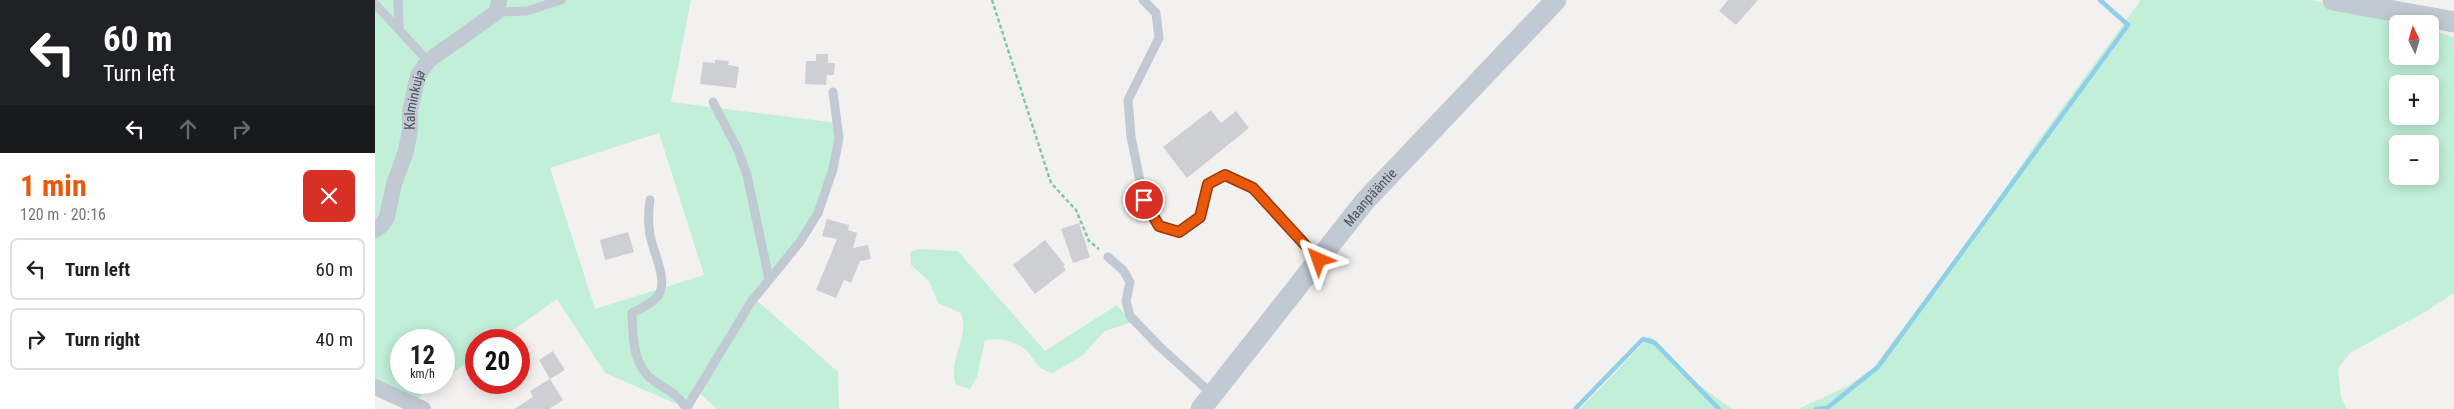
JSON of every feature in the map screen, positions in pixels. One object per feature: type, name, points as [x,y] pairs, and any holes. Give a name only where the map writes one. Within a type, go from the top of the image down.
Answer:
[{"type":"street","name":"Maanpääntie","points":[[1207,402],[1365,201],[1556,0]]},
{"type":"street","points":[[2333,0],[2454,22]]},
{"type":"street","name":"Kalminkuja","points":[[375,230],[383,225],[387,217],[394,184],[409,137],[413,93],[418,76],[428,61],[498,6]]},
{"type":"street","points":[[375,387],[423,409]]},
{"type":"lane","points":[[398,0],[399,30]]},
{"type":"lane","points":[[498,6],[527,11],[561,0]]},
{"type":"lane","points":[[1143,0],[1155,13],[1159,38],[1129,100],[1131,137],[1144,200],[1159,226],[1179,232],[1200,217],[1208,184],[1225,175],[1253,188],[1319,260]]},
{"type":"lane","points":[[375,4],[428,61]]},
{"type":"lane","points":[[650,200],[647,216],[650,237],[662,285],[658,296],[648,305],[632,313],[635,355],[643,371],[653,381],[678,396],[686,409],[751,302],[800,242],[818,213],[833,169],[839,138],[833,92]]},
{"type":"lane","points":[[713,102],[738,150],[747,175],[769,279]]},
{"type":"lane","points":[[1107,257],[1123,270],[1130,282],[1126,301],[1131,316],[1207,402]]},
{"type":"path","points":[[991,0],[1051,183],[1077,210],[1089,241],[1107,257]]},
{"type":"green space","points":[[375,0],[691,0],[671,102],[838,123],[839,138],[818,213],[754,298],[838,372],[839,409],[717,409],[697,391],[686,408],[605,373],[557,299],[515,329],[465,329],[465,364],[455,371],[455,329],[390,329],[390,394],[375,387]],"holes":[[[659,133],[704,275],[595,309],[550,168]]]},
{"type":"green space","points":[[2141,0],[2312,0],[2389,20],[2389,65],[2439,65],[2439,33],[2454,37],[2454,293],[2425,312],[2350,353],[2338,368],[2341,397],[2347,409],[1798,409],[1846,387],[1873,368],[1974,233],[2038,141]]},
{"type":"green space","points":[[918,249],[958,251],[1045,351],[1117,305],[1132,322],[1105,331],[1083,355],[1053,373],[1038,366],[1028,352],[1015,343],[995,339],[985,340],[977,377],[970,389],[956,385],[954,366],[963,332],[961,313],[938,303],[929,281],[911,265],[910,252]]},
{"type":"green space","points":[[1650,336],[1698,384],[1732,409],[1580,409]]},
{"type":"green space","points":[[391,394],[424,394],[411,403]]},
{"type":"building","points":[[1728,0],[1758,0],[1736,25],[1719,11]]},
{"type":"building","points":[[816,54],[828,54],[828,63],[835,63],[834,75],[827,75],[826,85],[805,84],[806,61],[816,61]]},
{"type":"building","points":[[715,60],[729,61],[728,65],[739,67],[736,88],[700,84],[703,62],[715,63]]},
{"type":"building","points":[[1211,110],[1221,123],[1236,111],[1249,128],[1187,178],[1163,147]]},
{"type":"building","points":[[827,219],[849,225],[848,230],[857,233],[853,248],[868,245],[871,259],[860,261],[851,283],[844,280],[836,298],[816,290],[837,239],[822,236]]},
{"type":"building","points":[[1079,223],[1090,257],[1073,263],[1061,229]]},
{"type":"building","points":[[628,232],[634,252],[605,260],[600,240]]},
{"type":"building","points":[[1045,240],[1065,265],[1063,266],[1066,270],[1035,294],[1013,265]]},
{"type":"building","points":[[553,351],[565,370],[550,379],[539,360]]},
{"type":"building","points":[[550,379],[563,400],[549,409],[514,409],[533,397],[530,391]]},
{"type":"waterway","points":[[1816,409],[1827,408],[1878,367],[2128,25],[2100,0]]},
{"type":"waterway","points":[[1575,409],[1643,339],[1655,343],[1719,409]]},
{"type":"route","points":[[1144,200],[1159,226],[1179,232],[1200,217],[1208,184],[1225,175],[1253,188],[1319,260]]}]
